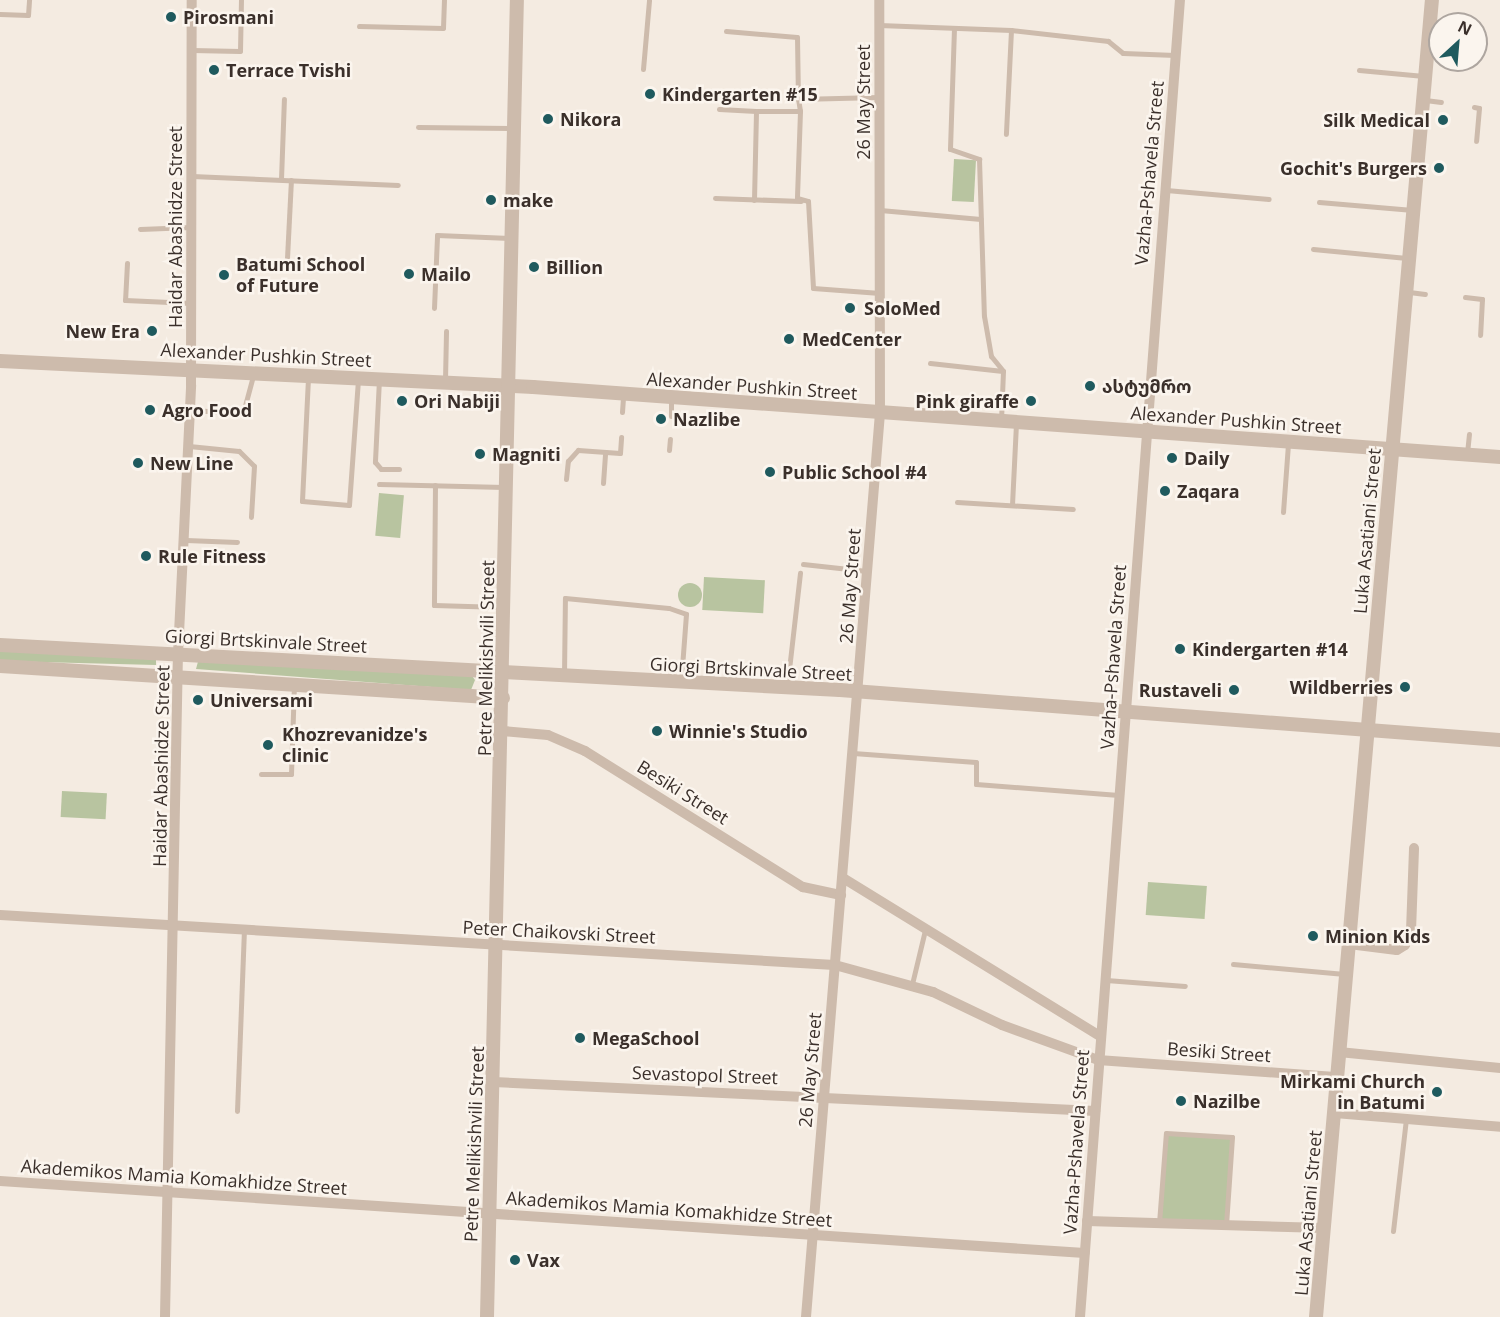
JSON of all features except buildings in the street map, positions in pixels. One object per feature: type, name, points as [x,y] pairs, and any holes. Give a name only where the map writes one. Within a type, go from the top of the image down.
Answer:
[{"type":"street","name":"Haidar Abashidze Street","points":[[165,1317],[181,674],[178,654],[186,540],[191,369],[192,0]]},
{"type":"street","name":"Petre Melikishvili Street","points":[[487,1317],[503,732],[508,487],[507,386],[517,0]]},
{"type":"street","name":"26 May Street","points":[[806,1317],[880,414],[879,0]]},
{"type":"street","name":"Vazha-Pshavela Street","points":[[1080,1317],[1145,432],[1180,0]]},
{"type":"street","name":"Luka Asatiani Street","points":[[1316,1317],[1432,0]]},
{"type":"street","name":"Alexander Pushkin Street","points":[[0,361],[445,382],[1500,457]]},
{"type":"street","name":"Giorgi Brtskinvale Street","points":[[0,645],[858,692],[1125,714],[1500,740]]},
{"type":"street","name":"Giorgi Brtskinvale Street","points":[[0,666],[181,674],[503,698]]},
{"type":"street","name":"Besiki Street","points":[[503,732],[548,735],[585,751],[803,887],[841,895]]},
{"type":"street","points":[[1349,944],[1397,950],[1405,945],[1411,931],[1414,848]]},
{"type":"street","points":[[843,878],[927,925],[1100,1036]]},
{"type":"street","name":"Peter Chaikovski Street","points":[[0,915],[175,928],[497,944],[835,965],[912,984],[1098,1060]]},
{"type":"street","points":[[1340,1052],[1500,1068]]},
{"type":"street","name":"Besiki Street","points":[[1098,1060],[1338,1077]]},
{"type":"street","name":"Sevastopol Street","points":[[494,1082],[824,1096],[1095,1111]]},
{"type":"street","points":[[1335,1113],[1500,1127]]},
{"type":"street","name":"Akademikos Mamia Komakhidze Street","points":[[0,1180],[813,1237],[1085,1253]]},
{"type":"street","points":[[1088,1221],[1324,1228]]},
{"type":"lane","points":[[0,14],[28,15],[29,0]]},
{"type":"lane","points":[[192,50],[240,51],[241,0]]},
{"type":"lane","points":[[359,26],[444,28],[444,0]]},
{"type":"lane","points":[[643,69],[649,0]]},
{"type":"lane","points":[[879,25],[1011,30],[1084,37],[1108,41],[1123,53],[1175,56]]},
{"type":"lane","points":[[954,28],[950,149],[979,159],[984,316],[991,356],[1003,371],[1001,423]]},
{"type":"lane","points":[[1084,29],[1084,37]]},
{"type":"lane","points":[[1006,134],[1011,30]]},
{"type":"lane","points":[[726,31],[797,37],[800,111],[797,198],[808,201]]},
{"type":"lane","points":[[1359,70],[1425,76]]},
{"type":"lane","points":[[798,99],[879,97]]},
{"type":"lane","points":[[282,179],[284,99]]},
{"type":"lane","points":[[1423,100],[1441,102]]},
{"type":"lane","points":[[1474,107],[1479,108],[1476,141]]},
{"type":"lane","points":[[719,109],[800,111]]},
{"type":"lane","points":[[754,200],[756,111]]},
{"type":"lane","points":[[418,127],[514,128]]},
{"type":"lane","points":[[192,176],[398,184]]},
{"type":"lane","points":[[287,258],[291,180]]},
{"type":"lane","points":[[1164,190],[1269,199]]},
{"type":"lane","points":[[715,198],[808,201]]},
{"type":"lane","points":[[808,201],[813,288],[880,293]]},
{"type":"lane","points":[[1319,202],[1413,210]]},
{"type":"lane","points":[[880,210],[981,219]]},
{"type":"lane","points":[[140,229],[191,227]]},
{"type":"lane","points":[[434,308],[437,235],[512,238]]},
{"type":"lane","points":[[1313,249],[1409,258]]},
{"type":"lane","points":[[127,263],[125,300],[191,303]]},
{"type":"lane","points":[[1406,291],[1425,294]]},
{"type":"lane","points":[[1465,297],[1482,299],[1480,335]]},
{"type":"lane","points":[[445,382],[446,331]]},
{"type":"lane","points":[[930,363],[1003,371]]},
{"type":"lane","points":[[190,410],[243,413],[254,373]]},
{"type":"lane","points":[[308,375],[302,501],[349,505],[358,377]]},
{"type":"lane","points":[[379,378],[375,462],[381,469],[399,469]]},
{"type":"lane","points":[[622,412],[623,394]]},
{"type":"lane","points":[[671,398],[671,416]]},
{"type":"lane","points":[[1012,505],[1016,424]]},
{"type":"lane","points":[[1467,455],[1469,434]]},
{"type":"lane","points":[[566,478],[568,461],[578,450],[620,453],[621,437]]},
{"type":"lane","points":[[669,450],[670,439]]},
{"type":"lane","points":[[1283,512],[1288,442]]},
{"type":"lane","points":[[189,446],[239,451],[254,466],[251,517]]},
{"type":"lane","points":[[603,483],[605,452]]},
{"type":"lane","points":[[379,484],[508,487]]},
{"type":"lane","points":[[435,485],[434,605],[504,607]]},
{"type":"lane","points":[[957,502],[1073,509]]},
{"type":"lane","points":[[186,540],[237,542]]},
{"type":"lane","points":[[803,564],[867,571]]},
{"type":"lane","points":[[787,688],[800,573]]},
{"type":"lane","points":[[564,677],[565,598],[669,608],[686,614],[681,683]]},
{"type":"lane","points":[[261,774],[291,774],[294,684]]},
{"type":"lane","points":[[853,753],[976,762],[976,784],[1119,795]]},
{"type":"lane","points":[[912,984],[927,925]]},
{"type":"lane","points":[[237,1111],[244,931]]},
{"type":"lane","points":[[1233,964],[1347,974]]},
{"type":"lane","points":[[1106,980],[1185,986]]},
{"type":"lane","points":[[1392,1231],[1406,1119]]},
{"type":"lane","points":[[1159,1223],[1166,1133],[1232,1137],[1226,1224]]},
{"type":"green space","points":[[954,159],[976,160],[974,202],[952,201]]},
{"type":"green space","points":[[379,493],[404,495],[400,538],[375,536]]},
{"type":"green space","points":[[704,577],[765,580],[763,613],[702,610]]},
{"type":"green space","points":[[690,583],[699,586],[702,595],[699,604],[690,607],[681,604],[678,595],[681,586]]},
{"type":"green space","points":[[0,650],[156,658],[156,665],[0,661]]},
{"type":"green space","points":[[199,658],[472,676],[475,680],[471,690],[196,669]]},
{"type":"green space","points":[[62,791],[107,793],[106,819],[61,817]]},
{"type":"green space","points":[[1148,882],[1207,886],[1205,919],[1146,915]]},
{"type":"green space","points":[[1166,1133],[1232,1136],[1227,1226],[1161,1223]]},
{"type":"place","name":"Pirosmani","points":[[171,17]]},
{"type":"place","name":"Terrace Tvishi","points":[[214,70]]},
{"type":"place","name":"Kindergarten #15","points":[[650,94]]},
{"type":"place","name":"Nikora","points":[[548,119]]},
{"type":"place","name":"Silk Medical","points":[[1443,120]]},
{"type":"place","name":"Gochit's Burgers","points":[[1439,168]]},
{"type":"place","name":"make","points":[[491,200]]},
{"type":"place","name":"Billion","points":[[534,267]]},
{"type":"place","name":"Mailo","points":[[409,274]]},
{"type":"place","name":"Batumi School of Future","points":[[224,275]]},
{"type":"place","name":"SoloMed","points":[[850,308]]},
{"type":"place","name":"New Era","points":[[152,331]]},
{"type":"place","name":"MedCenter","points":[[789,339]]},
{"type":"place","name":"ასტუმრო","points":[[1090,386]]},
{"type":"place","name":"Ori Nabiji","points":[[402,401]]},
{"type":"place","name":"Pink giraffe","points":[[1031,401]]},
{"type":"place","name":"Agro Food","points":[[150,410]]},
{"type":"place","name":"Nazlibe","points":[[661,419]]},
{"type":"place","name":"Magniti","points":[[480,454]]},
{"type":"place","name":"Daily","points":[[1172,458]]},
{"type":"place","name":"New Line","points":[[138,463]]},
{"type":"place","name":"Public School #4","points":[[770,472]]},
{"type":"place","name":"Zaqara","points":[[1165,491]]},
{"type":"place","name":"Rule Fitness","points":[[146,556]]},
{"type":"place","name":"Kindergarten #14","points":[[1180,649]]},
{"type":"place","name":"Wildberries","points":[[1405,687]]},
{"type":"place","name":"Rustaveli","points":[[1234,690]]},
{"type":"place","name":"Universami","points":[[198,700]]},
{"type":"place","name":"Winnie's Studio","points":[[657,731]]},
{"type":"place","name":"Khozrevanidze's clinic","points":[[268,745]]},
{"type":"place","name":"Minion Kids","points":[[1313,936]]},
{"type":"place","name":"MegaSchool","points":[[580,1038]]},
{"type":"place","name":"Mirkami Church in Batumi","points":[[1437,1092]]},
{"type":"place","name":"Nazilbe","points":[[1181,1101]]},
{"type":"place","name":"Vax","points":[[515,1260]]}]
